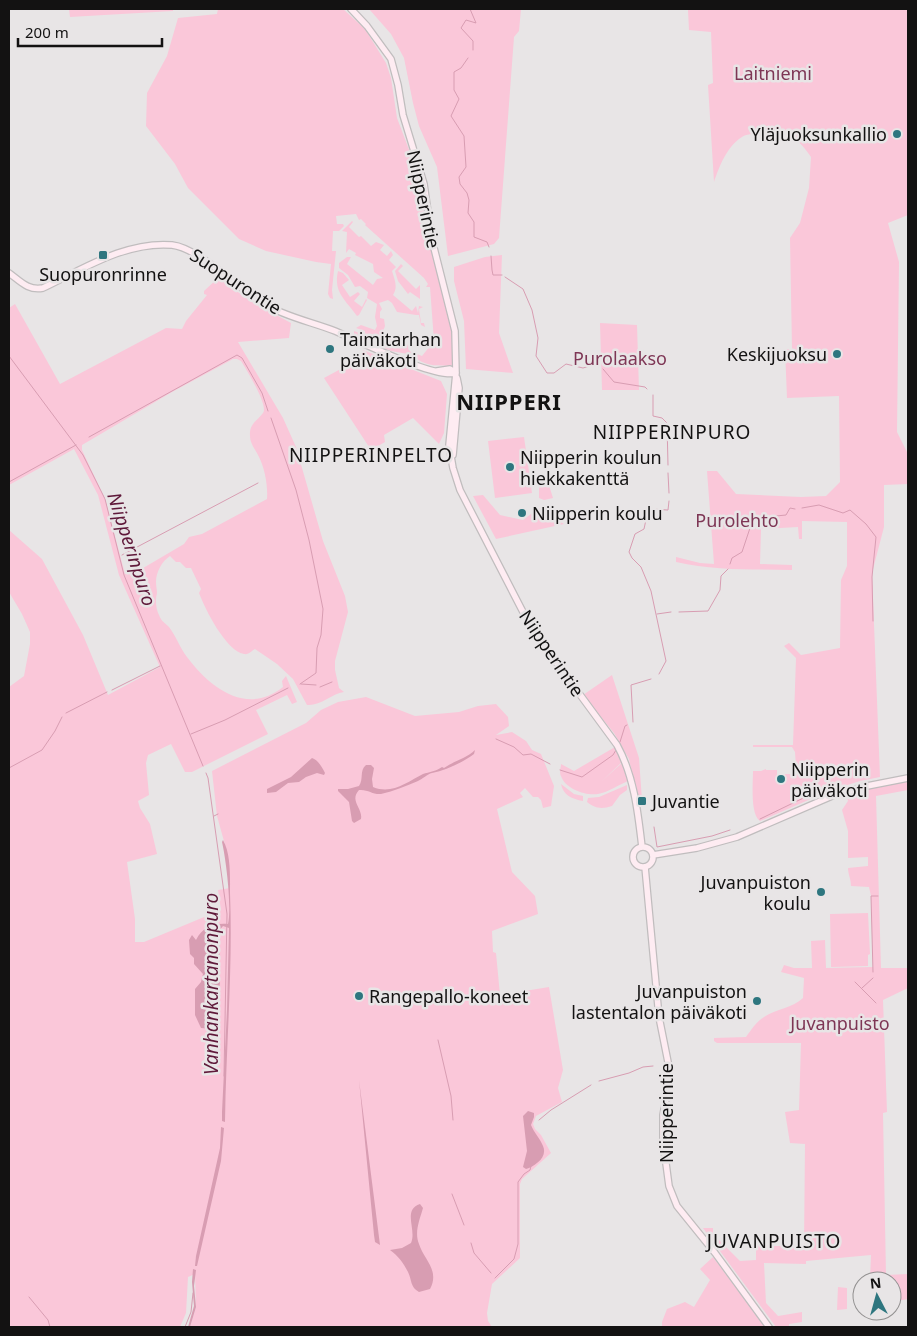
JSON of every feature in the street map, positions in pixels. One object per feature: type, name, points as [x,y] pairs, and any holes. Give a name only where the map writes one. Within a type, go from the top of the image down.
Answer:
[{"type":"street","name":"Niipperintie","points":[[351,9],[367,26],[391,59],[403,116],[424,184],[432,240],[452,313],[456,344],[458,388],[452,459],[456,478],[468,508],[523,612],[625,759],[633,790],[642,847]]},
{"type":"street","name":"Suopurontie","points":[[9,273],[26,286],[37,289],[43,288],[93,263],[116,254],[155,246],[173,245],[182,247],[200,256],[246,292],[274,309],[333,330],[404,360],[436,371],[450,369],[456,373]]},
{"type":"street","points":[[653,854],[697,848],[737,837],[832,796],[862,786],[908,778]]},
{"type":"street","points":[[642,847],[649,849],[653,854],[651,864],[645,867],[638,865],[634,856],[636,850],[642,847]]},
{"type":"street","name":"Niipperintie","points":[[645,867],[659,1018],[669,1068],[669,1082],[663,1115],[663,1142],[669,1186],[677,1206],[770,1327]]},
{"type":"green space","points":[[69,9],[173,9],[173,11],[70,17]]},
{"type":"green space","points":[[218,9],[343,9],[365,29],[386,63],[391,78],[397,118],[411,155],[425,208],[428,234],[451,321],[453,363],[451,366],[430,364],[417,359],[417,354],[422,356],[434,341],[430,287],[426,287],[428,284],[424,278],[365,225],[361,219],[359,220],[356,214],[336,216],[337,224],[343,224],[344,226],[339,231],[333,231],[332,251],[336,251],[332,290],[333,299],[328,294],[331,264],[266,251],[239,239],[188,188],[175,164],[146,126],[147,93],[167,56],[178,18],[217,14]]},
{"type":"green space","points":[[369,9],[521,9],[519,31],[514,37],[499,238],[494,244],[448,256],[437,167],[419,126],[404,58],[391,34]]},
{"type":"green space","name":"Laitniemi","points":[[686,9],[908,9],[908,215],[888,223],[899,262],[897,432],[908,454],[908,484],[884,485],[884,527],[872,573],[880,777],[829,791],[760,821],[753,805],[753,771],[777,770],[777,780],[785,779],[785,774],[792,774],[792,767],[796,766],[795,752],[792,747],[753,747],[753,745],[793,745],[796,658],[784,646],[789,643],[801,655],[840,648],[841,580],[847,566],[847,522],[802,521],[802,539],[799,539],[798,527],[761,529],[760,564],[792,565],[792,570],[705,567],[676,562],[676,557],[700,563],[714,564],[707,471],[717,471],[736,494],[801,497],[826,496],[840,482],[839,396],[787,398],[785,349],[792,349],[790,238],[800,223],[809,188],[811,157],[795,139],[781,135],[746,135],[728,151],[714,182],[708,85],[713,83],[711,32],[689,30],[688,10]]},
{"type":"green space","points":[[352,221],[349,227],[359,237],[361,236],[371,246],[376,242],[384,245],[380,250],[387,256],[391,251],[393,255],[389,260],[396,267],[392,271],[396,287],[393,295],[412,311],[416,306],[418,313],[419,306],[423,307],[419,309],[421,323],[424,323],[425,327],[421,325],[419,315],[397,312],[388,300],[379,303],[382,309],[380,318],[384,319],[385,326],[382,334],[407,346],[410,340],[412,341],[408,349],[414,355],[413,357],[408,354],[391,351],[354,334],[354,331],[365,335],[365,331],[356,328],[361,325],[375,330],[377,326],[375,317],[377,304],[367,298],[368,292],[360,286],[355,287],[348,275],[339,268],[339,263],[347,257],[351,257],[347,264],[373,285],[377,279],[383,278],[374,272],[373,264],[355,255],[356,253],[349,249],[346,253],[347,232],[342,231]]},
{"type":"green space","points":[[502,255],[499,333],[513,373],[466,369],[464,321],[454,281],[454,267],[485,257]]},
{"type":"green space","points":[[401,264],[403,266],[398,271],[416,289],[420,285],[420,299],[410,292],[408,294],[398,281],[395,271]]},
{"type":"green space","points":[[338,271],[343,273],[349,280],[342,285],[350,297],[358,292],[360,294],[354,301],[362,307],[367,300],[357,316],[339,291],[337,285]]},
{"type":"green space","points":[[218,278],[252,302],[291,323],[289,338],[238,342],[283,418],[296,447],[323,541],[345,596],[348,612],[335,661],[339,688],[344,692],[317,704],[307,705],[293,679],[277,664],[255,649],[246,654],[237,651],[223,638],[202,600],[199,593],[201,589],[191,568],[186,568],[170,556],[164,561],[156,578],[157,610],[161,619],[174,634],[196,668],[218,688],[243,698],[256,699],[269,695],[283,687],[282,681],[286,676],[297,702],[292,704],[287,695],[256,710],[268,734],[192,772],[185,772],[171,744],[148,755],[146,763],[149,795],[138,801],[150,824],[157,854],[127,862],[135,919],[135,942],[144,942],[221,910],[218,890],[230,888],[230,883],[227,852],[217,816],[212,771],[306,723],[321,710],[338,702],[366,697],[415,716],[459,712],[478,706],[496,704],[508,717],[509,726],[496,735],[512,732],[526,741],[532,750],[541,754],[554,786],[551,806],[543,808],[541,800],[538,797],[533,797],[525,788],[520,793],[523,797],[497,809],[512,872],[535,896],[538,914],[492,931],[493,952],[496,953],[500,995],[549,987],[563,1070],[558,1088],[562,1102],[536,1116],[533,1124],[551,1153],[522,1179],[520,1184],[520,1258],[492,1284],[487,1313],[488,1321],[492,1327],[190,1327],[196,1307],[195,1274],[188,1277],[186,1313],[180,1327],[9,1327],[9,687],[24,676],[30,644],[30,632],[9,592],[9,530],[42,559],[83,635],[108,695],[160,667],[119,575],[98,495],[74,449],[9,485],[9,308],[15,304],[60,384],[166,328],[182,329],[186,321],[207,295],[204,294],[204,291]],"holes":[[[233,359],[241,361],[263,403],[263,413],[252,426],[250,436],[264,472],[267,499],[202,534],[189,537],[184,544],[133,574],[125,574],[105,499],[82,450],[82,445],[172,392]]]},
{"type":"green space","name":"Purolaakso","points":[[600,323],[637,325],[639,390],[602,390]]},
{"type":"green space","points":[[363,350],[441,381],[447,394],[444,433],[439,444],[413,418],[384,435],[385,442],[371,450],[324,378],[361,358]]},
{"type":"green space","name":"Niipperin koulun hiekkakenttä","points":[[524,437],[532,493],[495,498],[488,441]]},
{"type":"green space","points":[[547,479],[553,498],[544,500],[539,498],[539,480]]},
{"type":"green space","points":[[483,495],[500,515],[523,520],[539,508],[564,524],[496,539],[473,496]]},
{"type":"green space","points":[[612,675],[639,758],[642,800],[637,798],[629,759],[614,733],[583,695]]},
{"type":"green space","points":[[615,747],[623,761],[602,781],[623,762],[628,781],[606,792],[593,794],[576,791],[563,781],[560,773],[561,764],[574,771]]},
{"type":"green space","name":"Juvanpuisto","points":[[905,780],[908,783],[908,790],[876,796],[881,968],[908,968],[908,988],[883,1000],[887,1112],[883,1113],[886,1271],[870,1271],[871,1255],[806,1261],[806,1264],[764,1263],[766,1303],[778,1316],[802,1312],[802,1322],[789,1324],[789,1327],[776,1327],[703,1228],[713,1228],[713,1234],[740,1261],[756,1260],[756,1243],[765,1243],[766,1246],[804,1246],[805,1144],[790,1143],[785,1112],[799,1110],[801,1043],[717,1043],[714,1041],[714,1038],[746,1037],[764,1017],[803,998],[804,978],[781,972],[784,965],[794,968],[812,968],[811,941],[825,940],[826,968],[873,967],[871,896],[869,887],[851,886],[848,868],[868,866],[868,857],[848,858],[848,831],[842,810],[848,801],[846,794],[873,786]]},
{"type":"green space","points":[[561,784],[574,794],[583,796],[583,801],[569,796]]},
{"type":"green space","points":[[627,785],[627,790],[620,795],[612,806],[599,808],[587,802],[588,798],[599,797]]},
{"type":"green space","points":[[868,913],[870,954],[868,955],[868,966],[831,967],[830,914]]},
{"type":"green space","points":[[713,1257],[765,1327],[662,1327],[667,1309],[685,1302],[694,1307],[710,1280],[700,1269]]},
{"type":"green space","name":"Juvanpuisto","points":[[902,1274],[908,1274],[908,1299],[902,1300]]},
{"type":"green space","points":[[838,1287],[847,1288],[847,1309],[837,1310]]},
{"type":"water","points":[[475,750],[474,754],[459,763],[395,790],[378,794],[359,790],[355,798],[361,819],[354,823],[349,802],[338,791],[338,789],[359,786],[366,765],[371,765],[374,768],[373,787],[393,789],[423,774],[442,767],[444,768]]},
{"type":"water","points":[[312,758],[321,766],[325,773],[324,775],[317,773],[299,782],[288,783],[276,792],[267,793],[267,789],[291,777]]},
{"type":"water","points":[[223,840],[230,866],[231,922],[225,1122],[222,1121],[222,1112],[229,928],[223,926],[219,931],[220,982],[215,1026],[212,1029],[201,1028],[195,1015],[195,989],[201,982],[203,974],[194,964],[194,958],[190,954],[189,940],[192,935],[196,940],[209,927],[217,924],[228,924],[229,895]]},
{"type":"water","points":[[359,1080],[380,1245],[375,1242],[374,1235]]},
{"type":"water","points":[[528,1111],[534,1113],[531,1125],[542,1143],[544,1154],[533,1166],[526,1169],[523,1167],[527,1151],[523,1116]]},
{"type":"water","points":[[221,1127],[224,1128],[221,1161],[197,1266],[195,1266],[220,1148]]},
{"type":"water","points":[[420,1204],[423,1208],[417,1235],[421,1250],[430,1265],[433,1282],[430,1289],[419,1292],[413,1286],[402,1262],[390,1250],[402,1248],[411,1243],[412,1211]]},
{"type":"water","points":[[193,1269],[196,1270],[194,1286],[196,1307],[190,1327],[188,1327],[194,1306]]},
{"type":"waterway","points":[[470,9],[476,23],[466,20],[461,28],[473,41],[473,50]]},
{"type":"waterway","points":[[468,58],[461,68],[454,72],[454,90],[459,99],[451,116],[464,136],[466,167],[459,177],[460,184],[467,193],[469,200],[468,213],[474,222],[474,237],[487,242],[489,247]]},
{"type":"waterway","points":[[491,256],[493,275],[502,275]]},
{"type":"waterway","points":[[505,277],[523,289],[532,310],[538,338],[536,356],[547,373],[554,373],[566,364],[583,368],[593,365]]},
{"type":"waterway","points":[[89,437],[237,355],[242,358],[262,393],[268,411]]},
{"type":"waterway","name":"Niipperinpuro","points":[[9,356],[83,455],[105,499],[124,575],[203,766]]},
{"type":"waterway","points":[[603,369],[614,382],[645,387],[647,389]]},
{"type":"waterway","points":[[653,395],[653,416],[662,418],[667,423],[668,465]]},
{"type":"waterway","points":[[271,418],[296,490],[309,540],[323,609],[321,635],[317,648],[316,673],[300,684]]},
{"type":"waterway","points":[[9,482],[76,445]]},
{"type":"waterway","points":[[668,473],[669,493]]},
{"type":"waterway","points":[[122,555],[258,483]]},
{"type":"waterway","points":[[659,674],[666,661],[651,591],[641,567],[629,552],[635,534],[644,529],[647,515],[652,509],[668,510],[669,501]]},
{"type":"waterway","points":[[802,508],[819,505],[843,513],[850,510],[866,524],[876,537],[872,577],[873,621]]},
{"type":"waterway","points":[[730,564],[732,558],[742,552],[750,528],[766,517],[786,515],[790,508],[795,509]]},
{"type":"waterway","points":[[679,612],[708,611],[720,590],[721,576],[728,569]]},
{"type":"waterway","points":[[657,614],[671,612]]},
{"type":"waterway","points":[[112,690],[160,666]]},
{"type":"waterway","points":[[633,722],[631,685],[651,679]]},
{"type":"waterway","points":[[320,687],[332,682]]},
{"type":"waterway","points":[[301,684],[316,685]]},
{"type":"waterway","points":[[191,734],[225,720],[288,688]]},
{"type":"waterway","points":[[66,713],[107,692]]},
{"type":"waterway","points":[[9,768],[42,750],[62,717]]},
{"type":"waterway","points":[[620,742],[627,725]]},
{"type":"waterway","points":[[496,739],[514,747],[523,755],[531,754],[550,764]]},
{"type":"waterway","points":[[560,770],[582,777],[613,755],[616,750]]},
{"type":"waterway","name":"Vanhankartanonpuro","points":[[206,773],[227,914],[224,1076]]},
{"type":"waterway","points":[[760,819],[822,789]]},
{"type":"waterway","name":"Vanhankartanonpuro","points":[[214,816],[218,814]]},
{"type":"waterway","points":[[654,827],[657,847],[712,836],[730,830]]},
{"type":"waterway","points":[[873,972],[871,896],[878,896]]},
{"type":"waterway","points":[[862,988],[873,978]]},
{"type":"waterway","points":[[855,982],[876,1003]]},
{"type":"waterway","points":[[438,1040],[451,1096],[453,1120]]},
{"type":"waterway","points":[[599,1081],[643,1067],[653,1066]]},
{"type":"waterway","points":[[539,1120],[551,1110],[591,1085]]},
{"type":"waterway","points":[[495,1278],[514,1259],[518,1244],[518,1182],[530,1170],[531,1166]]},
{"type":"waterway","points":[[452,1194],[464,1225]]},
{"type":"waterway","points":[[471,1243],[474,1253],[491,1273]]},
{"type":"waterway","name":"Vanhankartanonpuro","points":[[185,1327],[191,1312],[193,1293]]},
{"type":"waterway","points":[[29,1297],[48,1320],[50,1327]]},
{"type":"place","name":"Yläjuoksunkallio","points":[[897,134]]},
{"type":"place","name":"Suopuronrinne","points":[[103,255]]},
{"type":"place","name":"Taimitarhan päiväkoti","points":[[330,349]]},
{"type":"place","name":"Keskijuoksu","points":[[837,354]]},
{"type":"place","name":"Niipperin koulun hiekkakenttä","points":[[510,467]]},
{"type":"place","name":"Niipperin koulu","points":[[522,513]]},
{"type":"place","name":"Niipperin päiväkoti","points":[[781,779]]},
{"type":"place","name":"Juvantie","points":[[642,801]]},
{"type":"place","name":"Juvanpuiston koulu","points":[[821,892]]},
{"type":"place","name":"Rangepallo-koneet","points":[[359,996]]},
{"type":"place","name":"Juvanpuiston lastentalon päiväkoti","points":[[757,1001]]},
{"type":"district","name":"NIIPPERI","points":[[509,401]]},
{"type":"district","name":"NIIPPERINPURO","points":[[672,432]]},
{"type":"district","name":"NIIPPERINPELTO","points":[[371,455]]},
{"type":"district","name":"JUVANPUISTO","points":[[774,1241]]},
{"type":"park label","name":"Purolehto","points":[[737,520]]}]
